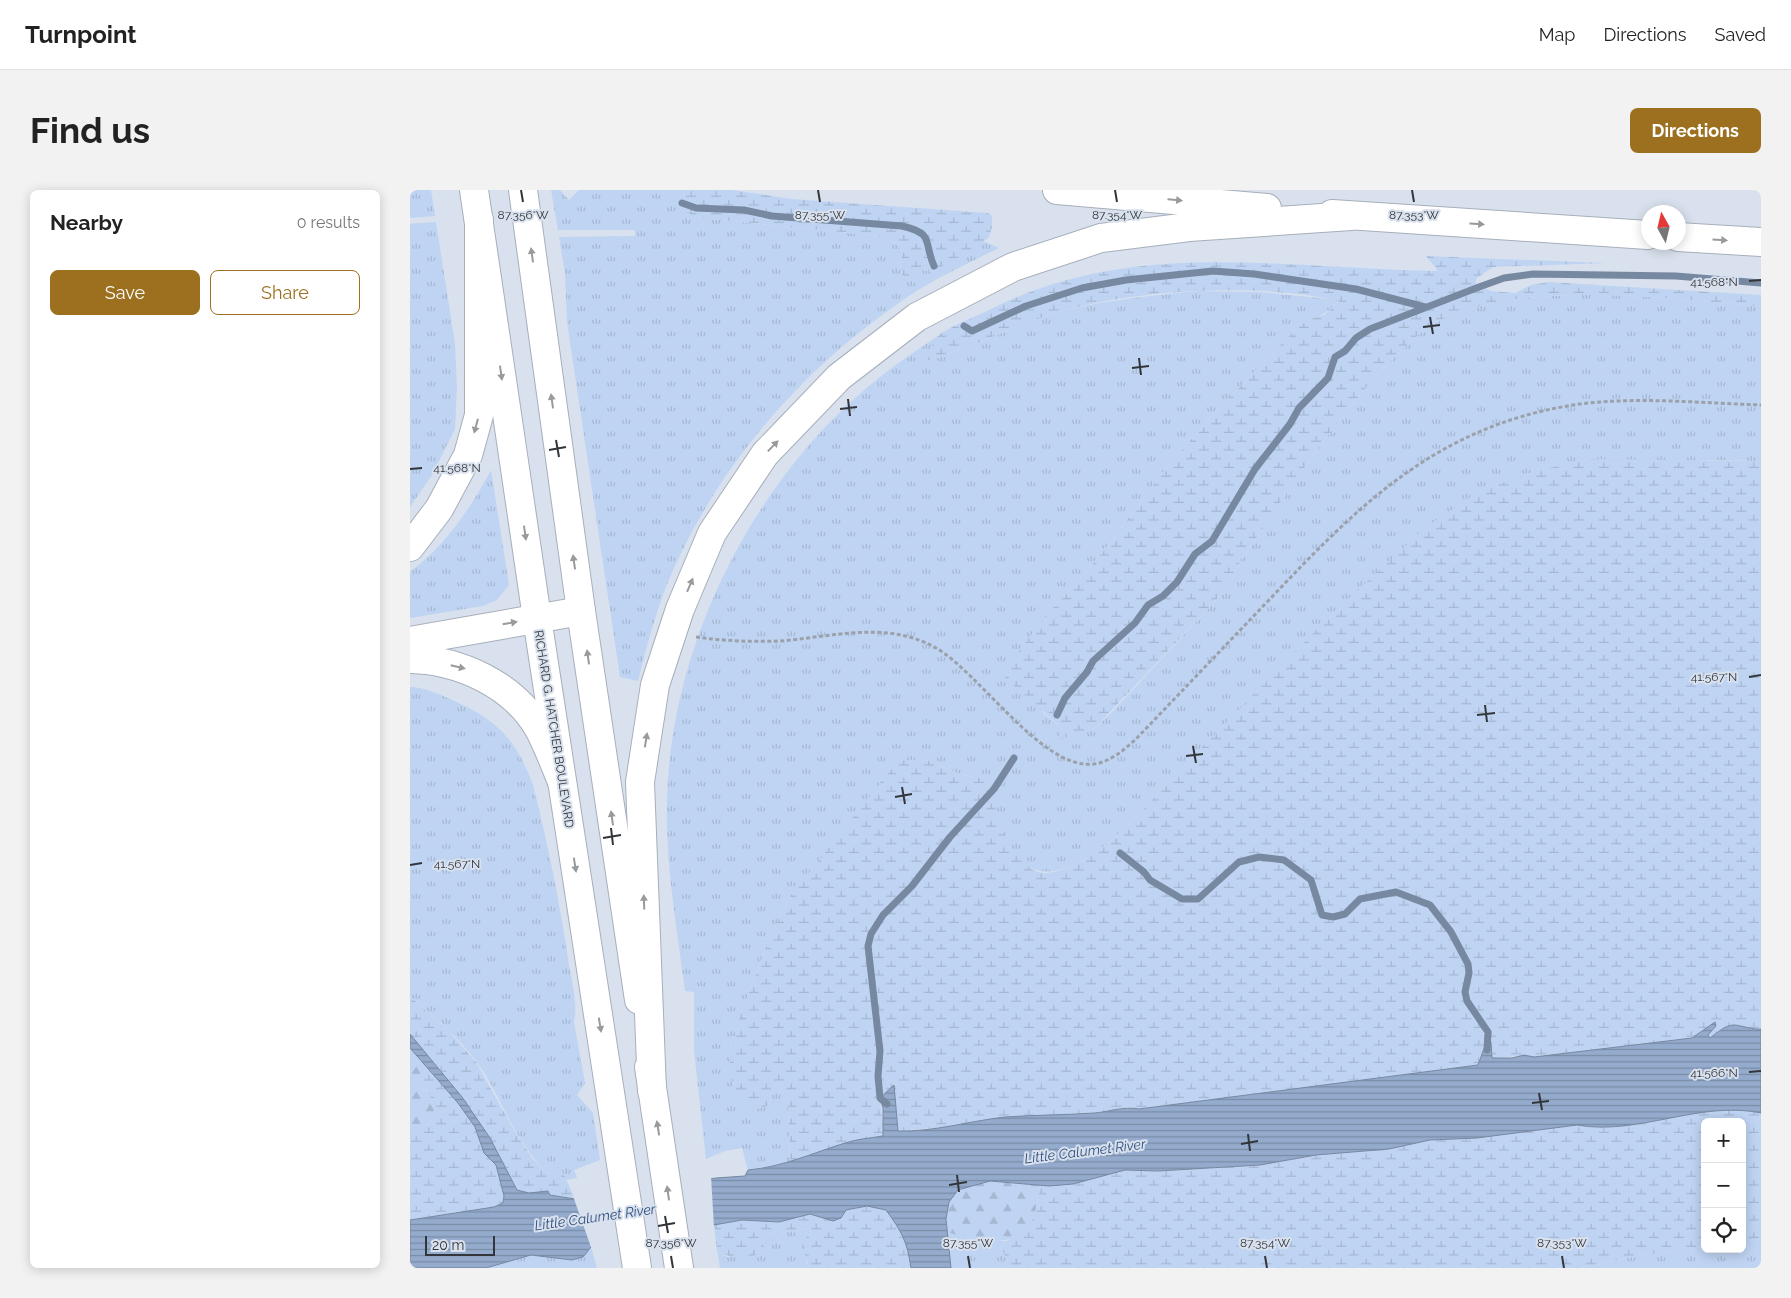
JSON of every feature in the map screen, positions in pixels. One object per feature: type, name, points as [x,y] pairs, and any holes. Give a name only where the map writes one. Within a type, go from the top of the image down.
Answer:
[{"type":"main road","name":"RICHARD G. HATCHER BOULEVARD","points":[[474,190],[537,618],[637,1265]]},
{"type":"main road","points":[[1057,190],[1351,216],[1641,235]]},
{"type":"main road","points":[[524,202],[581,611],[678,1262]]},
{"type":"main road","points":[[652,1091],[640,782],[655,685],[680,609],[712,532],[765,454],[838,377],[916,317],[1013,267],[1101,238],[1189,227],[1351,216]]},
{"type":"main road","points":[[410,547],[439,509],[468,455],[479,415],[479,220]]},
{"type":"main road","points":[[1686,237],[1761,242]]},
{"type":"main road","points":[[410,640],[581,611]]},
{"type":"main road","points":[[410,659],[467,670],[499,686],[522,705],[539,729],[562,782]]},
{"type":"path","points":[[672,634],[754,641],[870,632],[906,636],[935,647],[950,657],[1052,753],[1074,763],[1095,764],[1115,756],[1136,739],[1346,522],[1383,489],[1439,450],[1488,427],[1516,418],[1573,405],[1624,401],[1761,405]]},
{"type":"green space","points":[[410,190],[431,190],[435,216],[410,218]]},
{"type":"green space","points":[[551,190],[560,190],[569,200],[579,190],[688,190],[682,196],[700,218],[881,236],[895,243],[903,252],[900,263],[902,275],[908,278],[923,270],[931,272],[983,241],[999,248],[920,289],[872,322],[804,382],[773,415],[719,487],[695,526],[663,594],[638,681],[620,677],[567,322],[565,274],[559,237],[635,236],[635,230],[558,230]]},
{"type":"green space","points":[[688,190],[732,190],[792,199],[988,213],[992,216],[992,227],[989,237],[971,251],[931,272],[923,270],[908,278],[902,275],[900,263],[903,252],[895,243],[881,236],[700,218],[685,212],[682,201]]},
{"type":"green space","points":[[436,222],[455,344],[457,387],[455,429],[432,475],[410,507],[410,224]]},
{"type":"green space","points":[[1426,256],[1606,263],[1493,267],[1477,278],[1475,283],[1491,291],[1515,293],[1531,285],[1549,282],[1761,295],[1761,307],[1636,296],[1542,297],[1498,302],[1459,313],[1426,329],[1382,370],[1343,415],[1290,488],[1240,562],[1232,579],[1217,599],[1094,729],[1057,740],[1062,728],[1005,678],[1005,670],[1046,615],[1076,584],[1106,548],[1167,467],[1211,417],[1294,331],[1308,320],[1324,315],[1339,301],[1271,291],[1233,290],[1157,294],[1119,299],[1084,305],[1052,314],[924,362],[938,336],[954,326],[1043,287],[1098,273],[1154,265],[1210,262],[1438,271]]},
{"type":"green space","points":[[1198,291],[1259,292],[1339,300],[1329,310],[1294,331],[1211,417],[1167,467],[1106,548],[1076,584],[1046,615],[1042,712],[1062,728],[1058,739],[1094,729],[1112,712],[1217,599],[1308,463],[1362,392],[1414,338],[1426,329],[1459,313],[1498,302],[1542,297],[1589,295],[1682,299],[1761,307],[1761,461],[1703,460],[1167,783],[1140,814],[1102,848],[1081,861],[1060,870],[1041,871],[1023,863],[1016,856],[1004,836],[983,778],[962,775],[924,759],[791,895],[770,937],[737,1024],[769,1105],[779,1079],[788,1095],[790,1162],[748,1170],[742,1148],[725,1151],[706,1159],[694,1051],[694,992],[685,991],[670,871],[667,799],[672,742],[683,686],[700,630],[723,576],[751,524],[784,476],[821,432],[871,384],[899,362],[938,336],[924,362],[1070,309],[1125,299]]},
{"type":"green space","points":[[1592,459],[1761,461],[1761,1029],[1731,1025],[1710,1038],[1708,1035],[1716,1026],[1715,1023],[1692,1038],[1534,1057],[1492,1058],[1492,1048],[1480,1056],[1479,1065],[1139,1109],[1128,1107],[1105,1112],[1004,1117],[958,1126],[898,1131],[894,1086],[880,1098],[884,1136],[847,1142],[790,1162],[788,1095],[779,1080],[774,1088],[769,1105],[759,1109],[746,1102],[732,1085],[730,1061],[737,1024],[770,937],[791,895],[898,761],[924,759],[962,775],[983,778],[994,789],[995,806],[1001,828],[1019,858],[1031,869],[1041,873],[1063,870],[1097,851],[1129,824],[1334,612],[1425,528],[1478,492],[1535,471]]},
{"type":"green space","points":[[491,470],[509,585],[497,600],[483,606],[410,618],[410,572],[435,550],[456,526],[475,499]]},
{"type":"green space","points":[[410,687],[426,689],[450,699],[492,723],[511,742],[519,754],[533,785],[562,919],[574,993],[574,1022],[585,1083],[577,1095],[593,1113],[600,1160],[574,1170],[577,1178],[566,1180],[560,1167],[549,1175],[536,1161],[517,1133],[476,1061],[453,1035],[410,996]]},
{"type":"green space","points":[[410,996],[446,1028],[476,1062],[532,1158],[549,1175],[560,1166],[575,1199],[550,1195],[548,1191],[529,1193],[517,1190],[490,1138],[462,1097],[410,1034]]},
{"type":"green space","points":[[410,1048],[424,1062],[424,1081],[435,1110],[429,1125],[417,1132],[410,1130]]},
{"type":"green space","points":[[424,1062],[475,1127],[484,1153],[496,1165],[504,1196],[503,1203],[494,1207],[410,1220],[410,1130],[417,1131],[429,1125],[435,1110],[424,1081]]},
{"type":"green space","points":[[1725,1110],[1745,1110],[1761,1113],[1761,1243],[1746,1243],[1746,1118],[1701,1118],[1701,1248],[1637,1256],[1580,1268],[1011,1268],[1001,1248],[1006,1241],[1026,1232],[1035,1214],[1040,1185],[1073,1184],[1125,1170],[1158,1171],[1260,1165],[1316,1155],[1389,1149],[1430,1140],[1477,1138],[1577,1125],[1609,1127]]},
{"type":"green space","points":[[990,1181],[1040,1185],[1035,1214],[1026,1233],[1006,1240],[987,1241],[947,1232],[947,1208],[954,1195],[968,1187]]},
{"type":"green space","points":[[867,1206],[886,1210],[892,1218],[906,1244],[911,1268],[810,1268],[805,1254],[808,1229],[770,1234],[760,1252],[749,1257],[727,1256],[717,1250],[714,1225],[742,1220],[779,1222],[810,1214],[833,1221],[841,1218],[846,1210]]},
{"type":"green space","points":[[809,1229],[806,1263],[810,1268],[720,1268],[717,1250],[727,1257],[760,1251],[770,1234]]},
{"type":"green space","points":[[947,1232],[981,1241],[1006,1241],[1001,1248],[1011,1268],[951,1268]]},
{"type":"green space","points":[[1746,1243],[1761,1243],[1761,1268],[1580,1268],[1637,1256],[1701,1248],[1701,1253],[1746,1253]]},
{"type":"green space","points":[[591,1247],[597,1268],[486,1268],[532,1255],[564,1258],[577,1257]]},
{"type":"water","name":"Little Calumet River","points":[[1715,1022],[1716,1026],[1708,1035],[1710,1038],[1731,1025],[1761,1029],[1761,1113],[1738,1110],[1715,1111],[1623,1126],[1577,1125],[1477,1138],[1430,1140],[1389,1149],[1316,1155],[1260,1165],[1158,1171],[1125,1170],[1073,1184],[1049,1186],[990,1181],[958,1190],[949,1202],[946,1219],[951,1268],[911,1268],[906,1244],[892,1218],[886,1210],[867,1206],[846,1210],[841,1218],[833,1221],[810,1214],[779,1222],[742,1220],[591,1247],[583,1257],[572,1260],[531,1255],[486,1268],[410,1268],[410,1220],[494,1207],[503,1203],[504,1196],[496,1165],[484,1153],[475,1127],[458,1103],[410,1048],[410,1034],[462,1097],[490,1138],[517,1190],[529,1193],[548,1191],[550,1195],[575,1199],[716,1178],[745,1176],[748,1170],[785,1163],[850,1142],[883,1136],[883,1108],[880,1098],[894,1085],[898,1131],[911,1131],[1005,1117],[1094,1113],[1127,1108],[1139,1109],[1478,1065],[1486,1043],[1491,1042],[1492,1058],[1512,1058],[1524,1055],[1534,1057],[1692,1038]]},
{"type":"pier","points":[[711,1176],[714,1227],[592,1250],[573,1196]]},
{"type":"waterway","points":[[682,203],[696,208],[744,210],[772,216],[902,226],[919,232],[924,236],[934,266]]},
{"type":"waterway","points":[[964,326],[972,331],[1026,306],[1082,288],[1126,280],[1213,271],[1254,274],[1356,289],[1425,307]]},
{"type":"waterway","points":[[1057,715],[1065,698],[1087,672],[1093,661],[1135,623],[1148,605],[1163,596],[1177,582],[1195,554],[1212,541],[1255,469],[1290,424],[1299,408],[1328,378],[1335,357],[1345,351],[1356,338],[1370,329],[1504,278],[1533,274],[1676,276],[1761,283]]},
{"type":"waterway","points":[[887,1104],[880,1098],[878,1076],[880,1051],[868,946],[871,934],[883,915],[912,886],[950,837],[994,789],[1014,758]]},
{"type":"waterway","points":[[1120,853],[1144,872],[1150,880],[1182,899],[1198,899],[1239,862],[1259,857],[1284,860],[1311,880],[1322,915],[1333,917],[1345,914],[1360,899],[1396,892],[1430,905],[1451,932],[1468,964],[1469,973],[1465,992],[1467,1001],[1488,1032],[1487,1050]]}]
